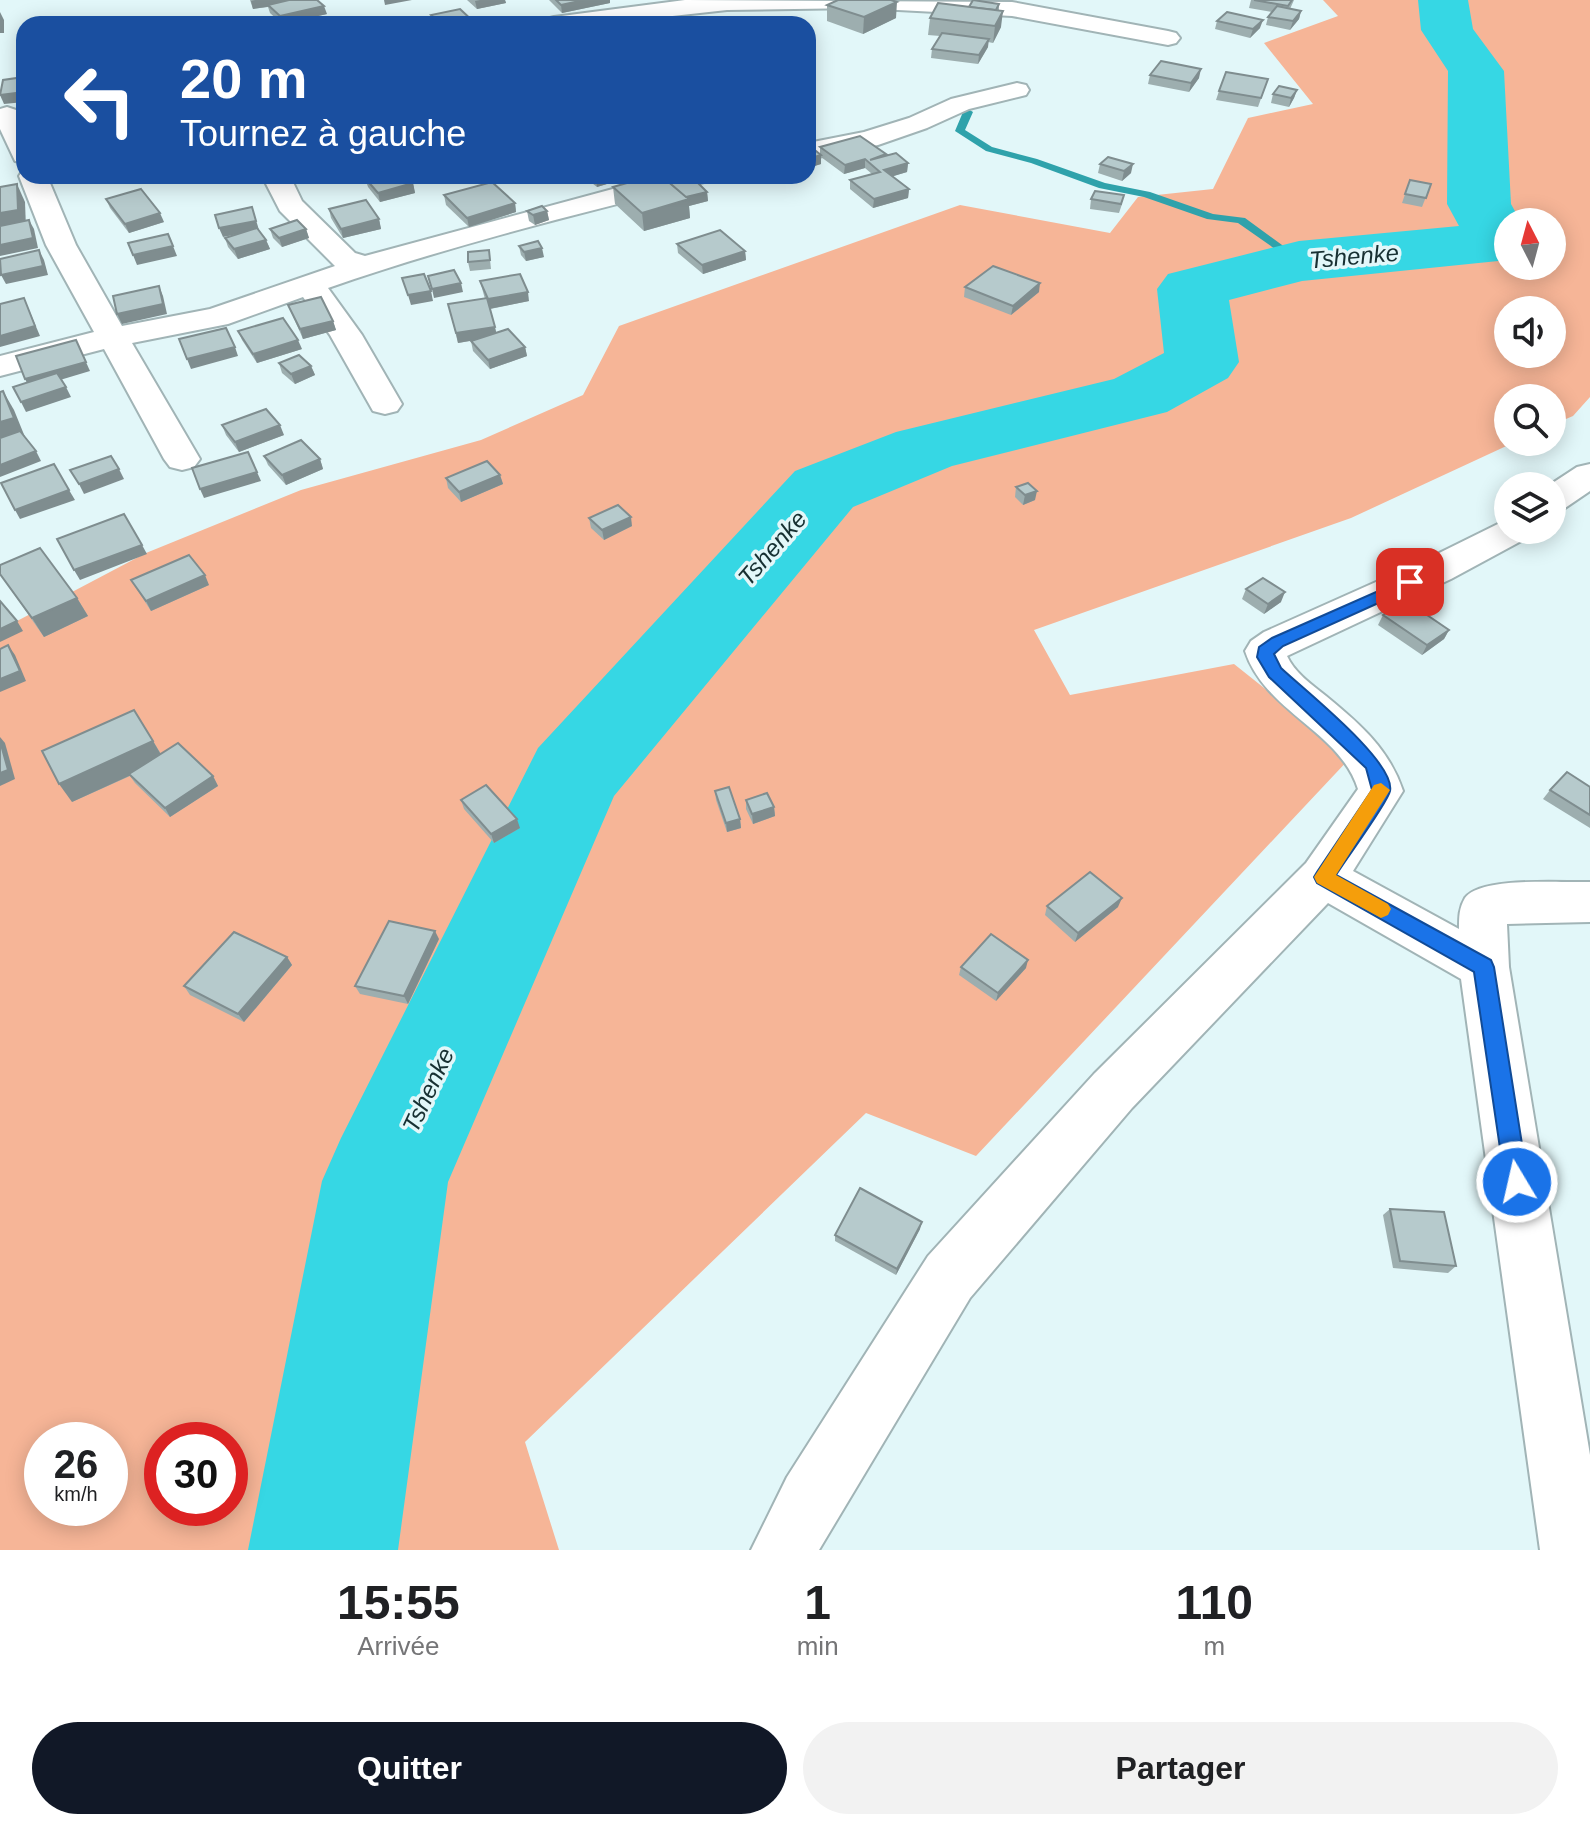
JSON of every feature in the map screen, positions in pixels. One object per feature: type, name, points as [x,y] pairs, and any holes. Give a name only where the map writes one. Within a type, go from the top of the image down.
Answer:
[{"type":"street","points":[[608,16],[648,10],[791,1],[1037,6],[1168,38]]},
{"type":"street","points":[[816,149],[869,139],[918,123],[960,104],[1017,90]]},
{"type":"street","points":[[36,184],[61,245],[182,459]]},
{"type":"street","points":[[280,184],[290,205],[334,248],[354,264],[366,265]]},
{"type":"street","points":[[0,366],[113,337],[217,317],[366,265],[665,184]]},
{"type":"street","points":[[311,286],[346,335],[385,404]]},
{"type":"street","points":[[1566,491],[1590,475]]},
{"type":"street","points":[[784,1550],[810,1500],[949,1277],[1113,1091],[1323,877],[1381,791],[1373,763],[1275,673],[1265,651],[1278,642],[1437,570],[1494,540]]},
{"type":"street","points":[[1323,877],[1484,967]]},
{"type":"street","points":[[1573,1550],[1484,967],[1483,911],[1490,905],[1590,902]]},
{"type":"shaded area","points":[[1323,0],[1590,0],[1590,397],[1573,416],[1566,419],[1566,384],[1494,384],[1494,452],[1351,518],[1034,630],[1070,695],[1234,664],[1351,757],[976,1156],[866,1113],[525,1442],[559,1550],[0,1550],[0,630],[146,553],[301,490],[481,440],[583,395],[619,326],[960,205],[1110,233],[1138,197],[1213,189],[1248,118],[1313,104],[1264,43],[1338,16]]},
{"type":"building","points":[[289,0],[317,0],[324,6],[280,16],[268,5]]},
{"type":"building","points":[[556,0],[584,0],[561,5]]},
{"type":"building","points":[[838,0],[897,2],[864,17],[827,5]]},
{"type":"building","points":[[973,0],[999,4],[996,10],[969,7]]},
{"type":"building","points":[[1254,0],[1292,0],[1288,6]]},
{"type":"building","points":[[938,3],[1003,11],[995,26],[930,18]]},
{"type":"building","points":[[1277,6],[1301,11],[1293,21],[1268,17]]},
{"type":"building","points":[[460,9],[467,16],[432,16]]},
{"type":"building","points":[[1227,12],[1263,20],[1253,29],[1217,21]]},
{"type":"building","points":[[942,33],[989,39],[979,55],[932,49]]},
{"type":"building","points":[[1161,61],[1201,69],[1191,83],[1150,75]]},
{"type":"building","points":[[1226,72],[1268,79],[1261,98],[1219,91]]},
{"type":"building","points":[[16,78],[16,93],[0,95],[3,80]]},
{"type":"building","points":[[1279,86],[1297,90],[1291,98],[1273,94]]},
{"type":"building","points":[[860,136],[886,154],[870,160],[896,153],[908,163],[884,170],[909,189],[874,199],[850,180],[880,172],[865,159],[845,165],[820,147]]},
{"type":"building","points":[[1108,157],[1133,164],[1124,171],[1100,164]]},
{"type":"building","points":[[1410,180],[1431,184],[1426,198],[1405,194]]},
{"type":"building","points":[[17,184],[18,210],[0,213],[0,187]]},
{"type":"building","points":[[370,184],[410,184],[378,193]]},
{"type":"building","points":[[494,184],[515,203],[467,218],[444,195]]},
{"type":"building","points":[[623,184],[671,184],[689,199],[642,213],[613,187]]},
{"type":"building","points":[[671,184],[699,184],[707,192],[686,197]]},
{"type":"building","points":[[141,189],[160,213],[125,224],[106,199]]},
{"type":"building","points":[[1095,191],[1124,195],[1121,204],[1091,199]]},
{"type":"building","points":[[366,200],[379,219],[341,229],[329,209]]},
{"type":"building","points":[[542,206],[547,211],[533,215],[527,211]]},
{"type":"building","points":[[252,207],[256,221],[219,228],[215,215]]},
{"type":"building","points":[[29,220],[33,238],[0,245],[0,226]]},
{"type":"building","points":[[297,220],[306,229],[279,238],[270,229]]},
{"type":"building","points":[[257,228],[266,240],[234,249],[225,238]]},
{"type":"building","points":[[720,230],[745,251],[702,265],[677,244]]},
{"type":"building","points":[[168,234],[173,246],[133,255],[128,243]]},
{"type":"building","points":[[538,241],[542,248],[524,252],[519,246]]},
{"type":"building","points":[[39,250],[43,266],[1,275],[0,259]]},
{"type":"building","points":[[489,250],[490,260],[468,262],[468,252]]},
{"type":"building","points":[[993,266],[1040,283],[1013,306],[965,287]]},
{"type":"building","points":[[454,270],[461,283],[432,289],[428,276]]},
{"type":"building","points":[[424,274],[431,291],[408,295],[402,278]]},
{"type":"building","points":[[520,274],[528,292],[488,299],[480,281]]},
{"type":"building","points":[[159,286],[163,304],[117,314],[113,296]]},
{"type":"building","points":[[321,297],[333,321],[300,329],[288,305]]},
{"type":"building","points":[[24,298],[35,326],[0,336],[0,304]]},
{"type":"building","points":[[487,298],[495,327],[456,333],[448,304]]},
{"type":"building","points":[[283,318],[298,340],[253,354],[238,331]]},
{"type":"building","points":[[226,328],[235,347],[187,359],[179,339]]},
{"type":"building","points":[[508,329],[525,347],[488,360],[471,341]]},
{"type":"building","points":[[76,340],[86,362],[25,379],[16,356]]},
{"type":"building","points":[[299,355],[311,366],[291,374],[279,363]]},
{"type":"building","points":[[57,373],[66,387],[21,402],[13,387]]},
{"type":"building","points":[[3,391],[14,418],[0,422],[0,392]]},
{"type":"building","points":[[266,409],[280,425],[235,442],[222,425]]},
{"type":"building","points":[[20,431],[36,451],[0,465],[0,438]]},
{"type":"building","points":[[301,440],[320,459],[282,475],[264,456]]},
{"type":"building","points":[[248,452],[257,472],[200,489],[192,468]]},
{"type":"building","points":[[111,456],[119,469],[79,484],[70,470]]},
{"type":"building","points":[[487,461],[500,475],[459,492],[446,478]]},
{"type":"building","points":[[54,464],[69,490],[15,510],[1,483]]},
{"type":"building","points":[[1028,483],[1037,491],[1025,495],[1016,487]]},
{"type":"building","points":[[618,505],[631,517],[602,530],[589,518]]},
{"type":"building","points":[[124,514],[142,545],[74,570],[57,539]]},
{"type":"building","points":[[40,548],[77,598],[32,618],[0,574],[0,565]]},
{"type":"building","points":[[189,555],[205,575],[146,601],[131,580]]},
{"type":"building","points":[[1263,578],[1285,592],[1268,604],[1246,589]]},
{"type":"building","points":[[1405,600],[1449,630],[1427,645],[1383,615]]},
{"type":"building","points":[[0,601],[17,621],[0,629]]},
{"type":"building","points":[[8,645],[20,671],[0,679],[0,649]]},
{"type":"building","points":[[134,710],[153,741],[59,784],[42,751]]},
{"type":"building","points":[[0,741],[8,770],[0,773]]},
{"type":"building","points":[[178,743],[213,776],[165,808],[129,774]]},
{"type":"building","points":[[1567,772],[1590,787],[1590,815],[1550,790]]},
{"type":"building","points":[[486,785],[517,819],[491,834],[461,800]]},
{"type":"building","points":[[729,787],[740,819],[726,823],[715,791]]},
{"type":"building","points":[[767,793],[774,807],[752,814],[746,800]]},
{"type":"building","points":[[1090,872],[1122,898],[1078,933],[1047,906]]},
{"type":"building","points":[[389,921],[435,931],[404,996],[355,986]]},
{"type":"building","points":[[234,932],[287,957],[238,1014],[184,986]]},
{"type":"building","points":[[991,934],[1028,960],[998,993],[961,967]]},
{"type":"building","points":[[860,1188],[922,1222],[897,1269],[835,1235]]},
{"type":"building","points":[[1390,1209],[1444,1212],[1456,1266],[1400,1261]]},
{"type":"waterway","name":"Tshenke","points":[[323,1550],[385,1181],[573,776],[824,489],[924,449],[1140,396],[1202,362],[1192,289],[1299,261],[1500,242],[1479,204],[1476,71],[1447,30],[1443,0]]},
{"type":"waterway","points":[[968,112],[960,131],[989,149],[1034,161],[1103,186],[1146,194],[1211,217],[1241,220],[1299,261]]},
{"type":"slow traffic","points":[[1381,790],[1323,877],[1381,909]]},
{"type":"route","points":[[1410,582],[1278,642],[1265,651],[1265,657],[1275,673],[1373,763],[1380,779],[1381,791],[1323,877],[1484,967],[1517,1182]]}]
